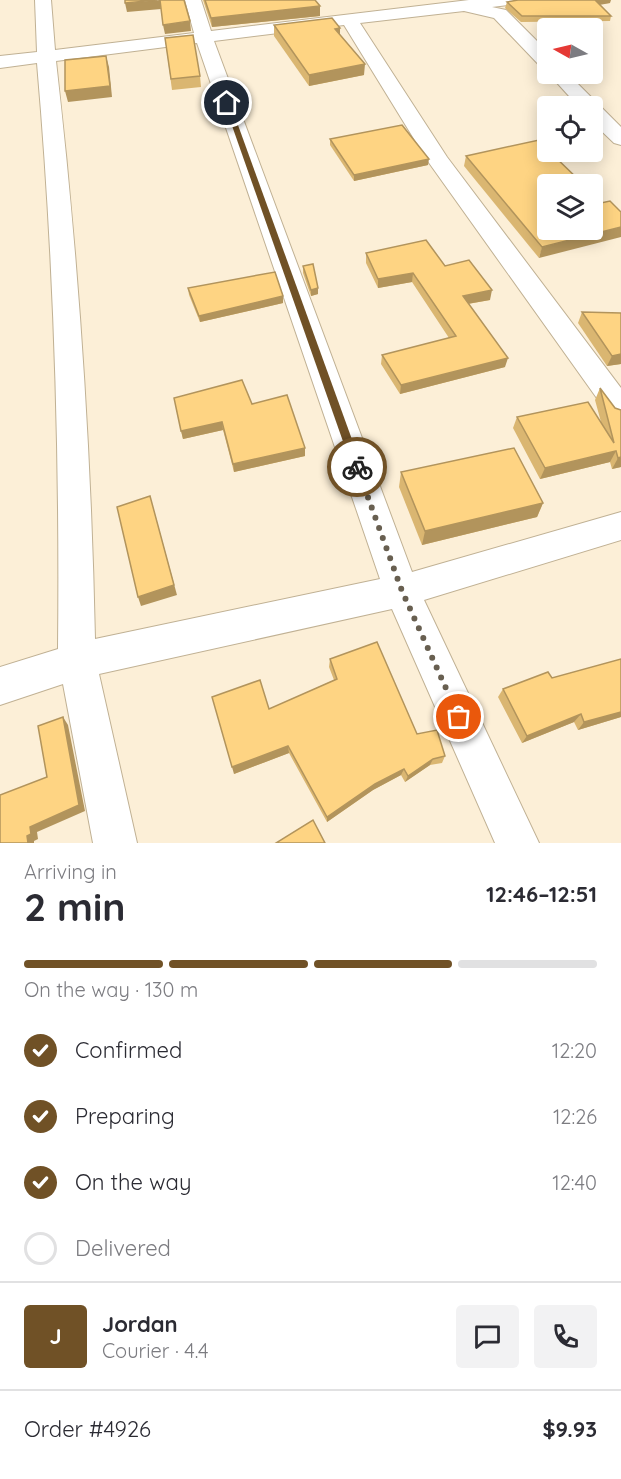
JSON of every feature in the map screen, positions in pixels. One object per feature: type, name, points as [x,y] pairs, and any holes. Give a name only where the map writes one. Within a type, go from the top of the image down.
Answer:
[{"type":"street","points":[[43,0],[45,57],[59,187],[76,484],[77,662],[116,843]]},
{"type":"street","points":[[193,0],[204,39],[402,591],[517,843]]},
{"type":"street","points":[[0,62],[204,39],[465,3],[510,0]]},
{"type":"street","points":[[465,3],[500,14],[537,52]]},
{"type":"street","points":[[349,20],[438,160],[621,410]]},
{"type":"street","points":[[568,84],[579,96]]},
{"type":"street","points":[[603,120],[621,139]]},
{"type":"street","points":[[0,686],[77,662],[402,591],[621,526]]},
{"type":"building","points":[[125,0],[157,0],[125,3]]},
{"type":"building","points":[[160,0],[184,0],[190,21],[163,25]]},
{"type":"building","points":[[205,0],[315,0],[320,6],[211,18]]},
{"type":"building","points":[[595,0],[611,16],[522,16],[507,2]]},
{"type":"building","points":[[332,18],[340,28],[335,29],[365,64],[309,75],[274,25]]},
{"type":"building","points":[[193,35],[200,76],[171,79],[165,38]]},
{"type":"building","points":[[106,56],[110,86],[65,91],[65,60]]},
{"type":"building","points":[[402,125],[429,159],[354,175],[330,139]]},
{"type":"building","points":[[537,140],[537,162],[560,162],[573,174],[537,174],[537,240],[570,240],[542,247],[466,156]]},
{"type":"building","points":[[610,201],[621,212],[621,227],[603,232],[603,203]]},
{"type":"building","points":[[426,240],[445,266],[469,260],[492,290],[463,296],[508,358],[401,385],[382,355],[456,336],[413,273],[378,279],[366,253]]},
{"type":"building","points":[[313,264],[318,288],[311,290],[303,266]]},
{"type":"building","points":[[275,272],[283,296],[199,316],[188,288]]},
{"type":"building","points":[[582,312],[621,313],[621,354],[612,356]]},
{"type":"building","points":[[242,380],[252,404],[287,395],[305,448],[233,464],[222,422],[181,431],[174,398]]},
{"type":"building","points":[[600,388],[615,408],[621,410],[621,457],[618,458],[616,451],[545,468],[517,417],[588,402],[614,443]]},
{"type":"building","points":[[514,448],[543,503],[425,531],[401,472]]},
{"type":"building","points":[[150,496],[174,585],[138,597],[117,507]]},
{"type":"building","points":[[377,642],[417,734],[437,730],[445,756],[433,759],[408,776],[404,769],[375,784],[327,817],[288,746],[232,767],[212,697],[260,680],[269,709],[337,679],[330,659]]},
{"type":"building","points":[[621,659],[621,712],[584,722],[581,714],[527,736],[503,689],[548,672],[552,678]]},
{"type":"building","points":[[63,717],[79,805],[30,827],[31,834],[27,836],[28,843],[0,843],[0,795],[47,777],[38,726]]},
{"type":"building","points":[[313,820],[325,843],[276,843]]},
{"type":"way so far","points":[[357,467],[402,591],[459,717]]},
{"type":"route","points":[[227,103],[357,467]]}]
